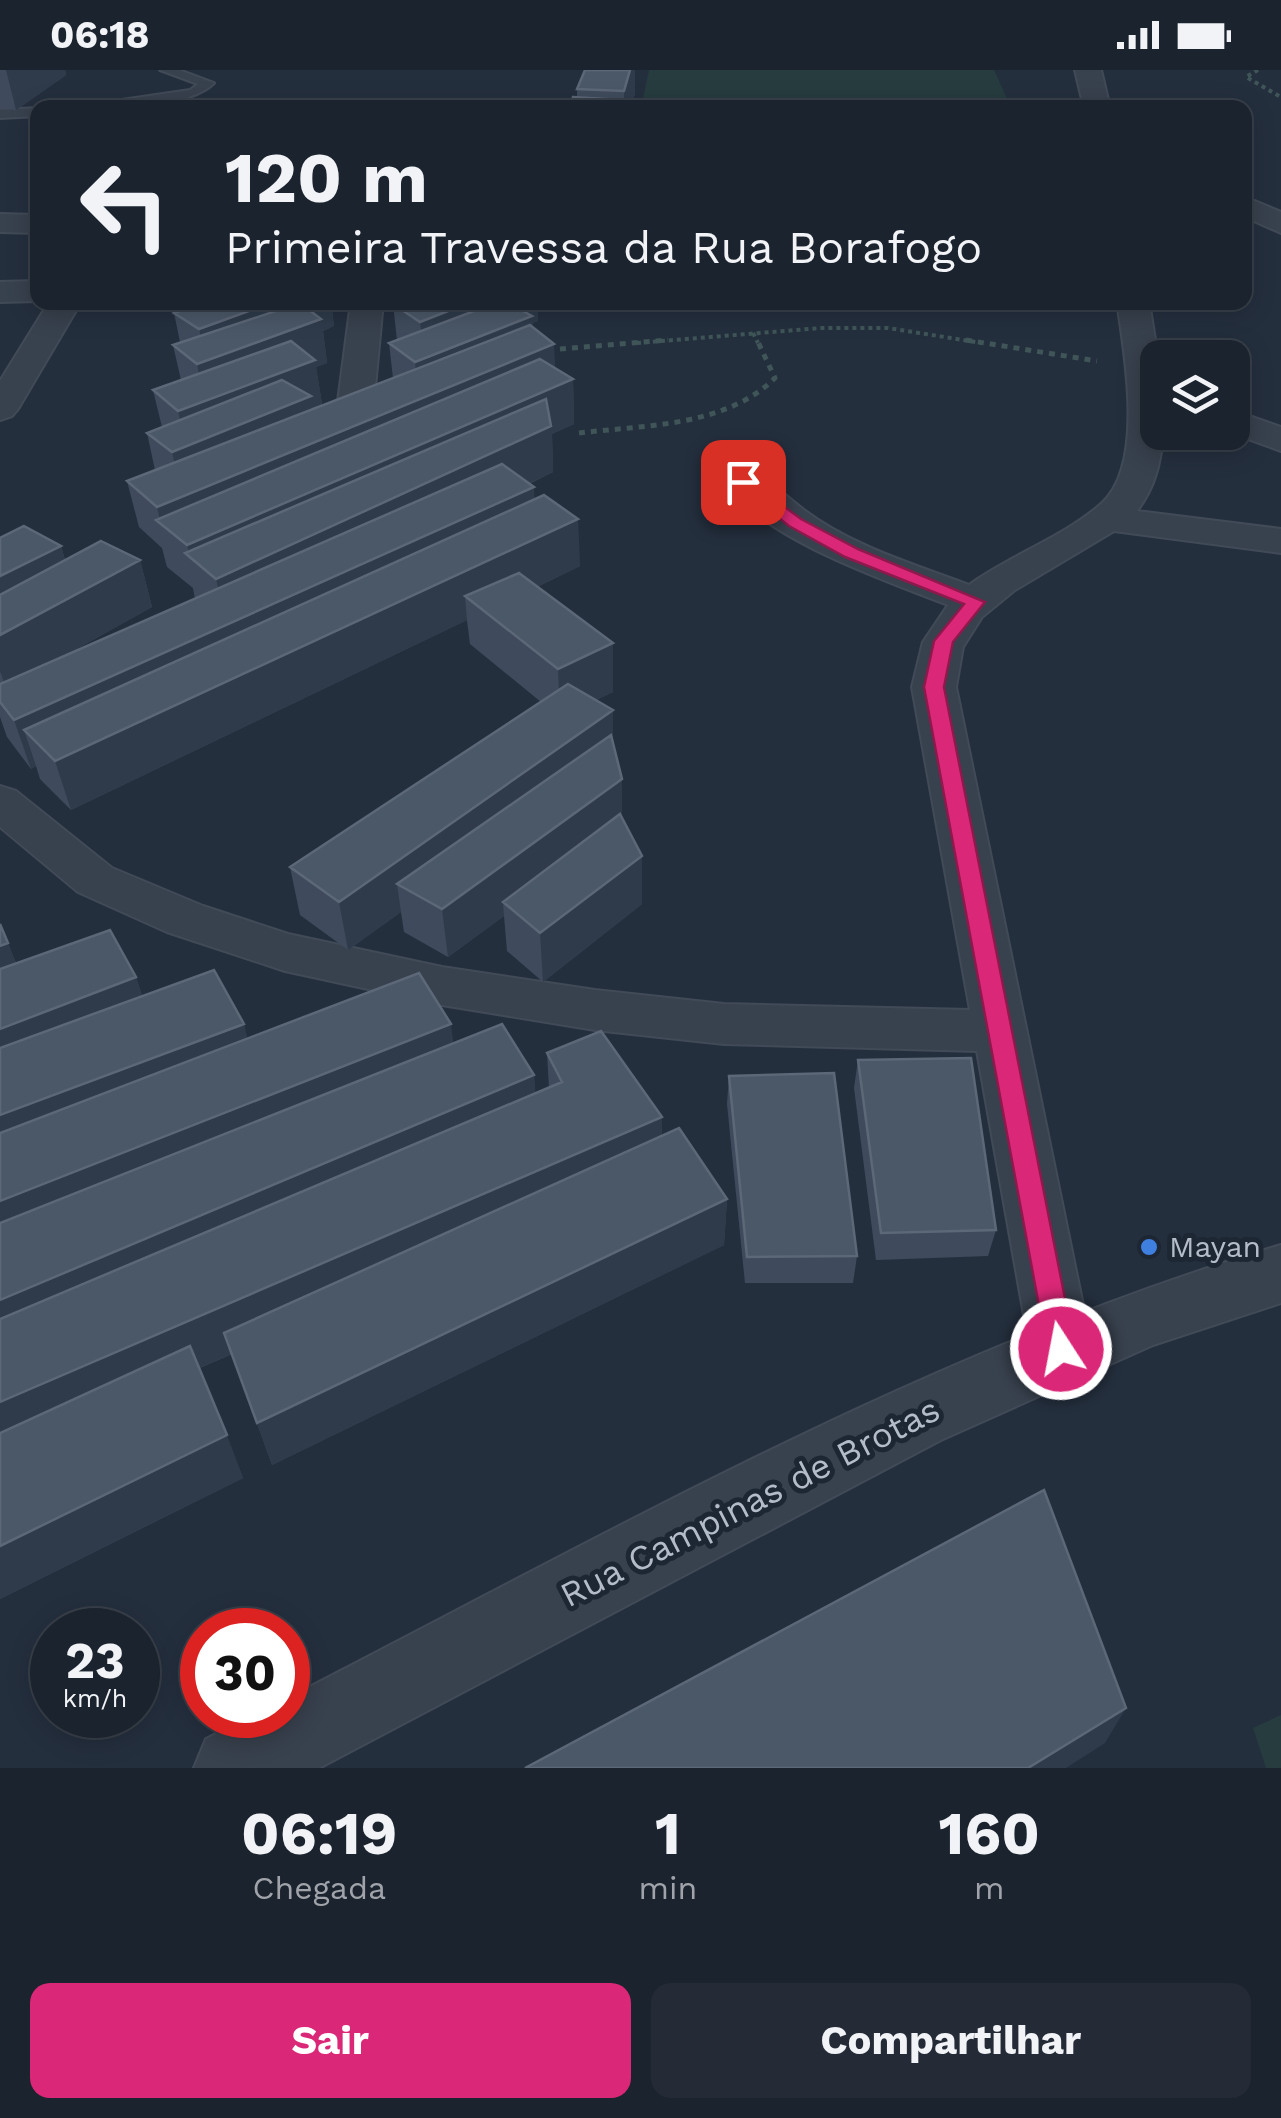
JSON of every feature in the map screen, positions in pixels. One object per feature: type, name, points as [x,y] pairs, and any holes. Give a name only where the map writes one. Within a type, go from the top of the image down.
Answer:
[{"type":"street","points":[[1088,70],[1095,100]]},
{"type":"street","points":[[1252,210],[1281,224]]},
{"type":"street","points":[[0,223],[30,224]]},
{"type":"street","points":[[0,292],[30,291]]},
{"type":"street","points":[[0,409],[59,310]]},
{"type":"street","points":[[355,410],[366,310]]},
{"type":"street","points":[[1134,310],[1140,342]]},
{"type":"street","points":[[1250,428],[1281,440]]},
{"type":"street","points":[[1061,1349],[934,687],[944,641],[975,602],[993,586],[1109,519],[1132,491],[1142,467],[1143,450]]},
{"type":"street","points":[[743,482],[795,522],[851,553],[975,602]]},
{"type":"street","points":[[1109,519],[1281,542]]},
{"type":"street","points":[[0,802],[94,880],[185,919],[285,952],[442,986],[595,1010],[724,1024],[998,1031]]},
{"type":"street","name":"Rua Campinas de Brotas","points":[[235,1768],[915,1414],[1061,1349],[1228,1288],[1281,1274]]},
{"type":"lane","points":[[138,100],[194,93],[208,83],[166,70]]},
{"type":"lane","points":[[0,114],[30,112]]},
{"type":"path","points":[[1258,70],[1246,77],[1281,97]]},
{"type":"path","points":[[542,350],[753,333],[888,328],[1140,380]]},
{"type":"path","points":[[579,433],[715,413],[748,402],[775,378],[753,333]]},
{"type":"green space","points":[[649,70],[994,70],[1008,100],[643,100]]},
{"type":"green space","points":[[1281,1715],[1281,1768],[1266,1768],[1253,1728]]},
{"type":"building","points":[[585,70],[630,70],[624,91],[577,89]]},
{"type":"building","points":[[573,97],[620,100],[572,100]]},
{"type":"building","points":[[183,310],[252,310],[199,329],[174,313]]},
{"type":"building","points":[[279,310],[309,310],[321,319],[197,364],[173,345]]},
{"type":"building","points":[[402,310],[451,310],[420,322]]},
{"type":"building","points":[[477,310],[521,310],[532,316],[415,362],[389,343]]},
{"type":"building","points":[[530,325],[554,344],[157,507],[127,481]]},
{"type":"building","points":[[291,341],[315,360],[178,411],[153,390]]},
{"type":"building","points":[[540,359],[573,379],[187,545],[156,520]]},
{"type":"building","points":[[282,380],[311,396],[172,452],[147,433]]},
{"type":"building","points":[[546,399],[551,426],[216,579],[185,553]]},
{"type":"building","points":[[502,464],[534,487],[14,720],[0,702],[0,684]]},
{"type":"building","points":[[544,495],[578,519],[55,761],[24,730]]},
{"type":"building","points":[[24,526],[61,546],[0,576],[0,538]]},
{"type":"building","points":[[101,541],[140,560],[0,635],[0,595]]},
{"type":"building","points":[[519,573],[613,643],[558,669],[465,596]]},
{"type":"building","points":[[568,684],[613,710],[339,902],[290,867]]},
{"type":"building","points":[[611,735],[622,779],[442,909],[397,884]]},
{"type":"building","points":[[620,814],[642,856],[540,933],[503,902]]},
{"type":"building","points":[[0,924],[8,943],[0,946]]},
{"type":"building","points":[[110,930],[136,977],[0,1029],[0,969]]},
{"type":"building","points":[[214,970],[244,1024],[0,1115],[0,1048]]},
{"type":"building","points":[[419,973],[451,1024],[0,1201],[0,1133]]},
{"type":"building","points":[[502,1024],[534,1075],[0,1300],[0,1223]]},
{"type":"building","points":[[601,1031],[662,1117],[0,1402],[0,1319],[562,1082],[547,1053]]},
{"type":"building","points":[[971,1058],[996,1230],[881,1233],[858,1060]]},
{"type":"building","points":[[834,1073],[857,1256],[747,1257],[729,1076]]},
{"type":"building","points":[[679,1128],[727,1199],[257,1423],[224,1333]]},
{"type":"building","points":[[190,1346],[227,1435],[0,1546],[0,1433]]},
{"type":"building","points":[[1044,1490],[1126,1708],[1028,1768],[525,1768]]},
{"type":"place","name":"Mayan","points":[[1149,1247]]},
{"type":"route","points":[[743,482],[795,522],[851,553],[975,602],[944,641],[934,687],[1061,1349]]}]
